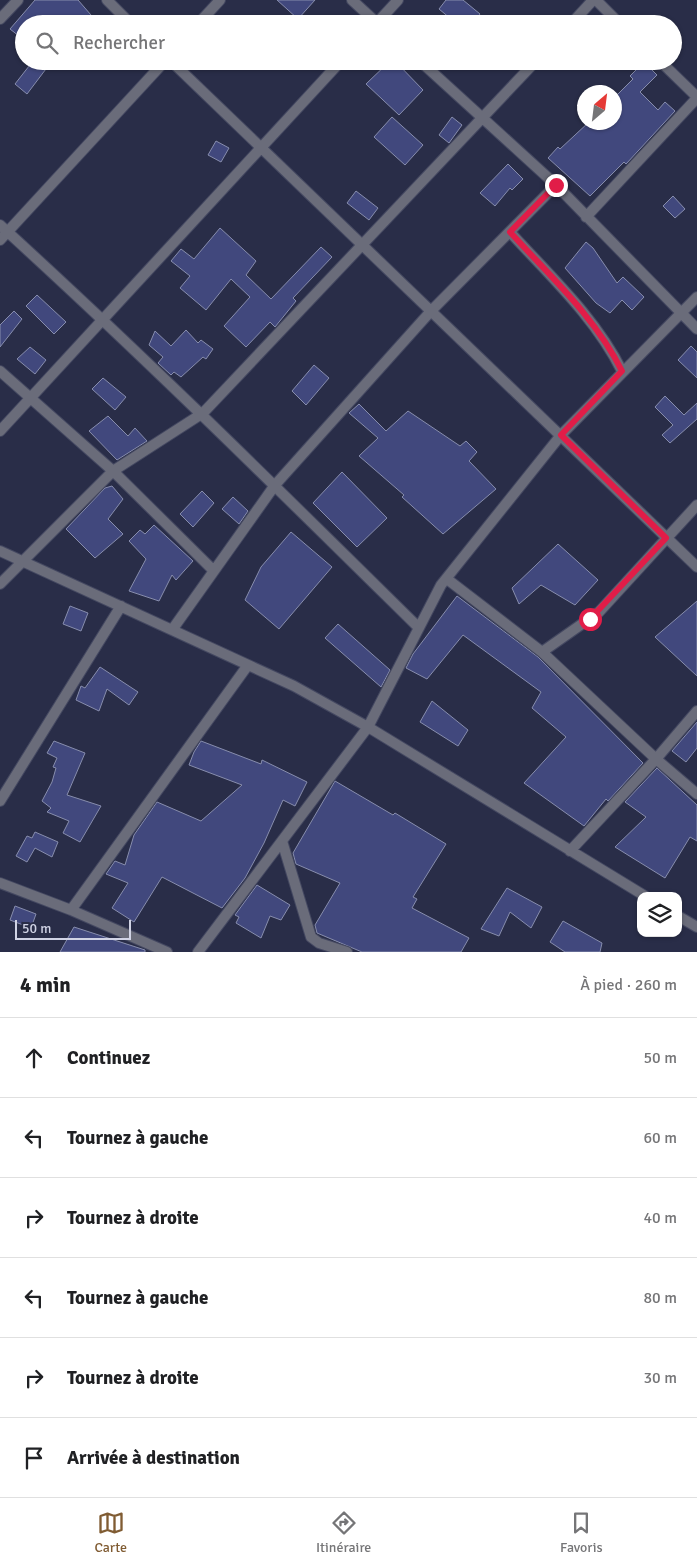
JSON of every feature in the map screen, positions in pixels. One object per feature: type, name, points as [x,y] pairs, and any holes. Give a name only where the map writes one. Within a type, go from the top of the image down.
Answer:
[{"type":"street","points":[[0,19],[18,0]]},
{"type":"street","points":[[107,0],[122,15]]},
{"type":"street","points":[[206,15],[220,0]]},
{"type":"street","points":[[352,0],[368,15]]},
{"type":"street","points":[[384,15],[398,0]]},
{"type":"street","points":[[580,15],[594,0],[610,15]]},
{"type":"street","points":[[0,240],[4,228],[156,70]]},
{"type":"street","points":[[180,70],[697,567]]},
{"type":"street","points":[[0,431],[333,70]]},
{"type":"street","points":[[430,70],[556,185],[697,330]]},
{"type":"street","points":[[0,584],[113,471],[203,413],[527,70]]},
{"type":"street","points":[[586,217],[697,97],[669,70]]},
{"type":"street","points":[[172,630],[275,485],[431,311],[556,185]]},
{"type":"street","points":[[4,228],[203,413],[419,628]]},
{"type":"street","points":[[510,232],[595,326],[622,371]]},
{"type":"street","points":[[198,952],[368,727],[446,579],[561,435],[697,297]]},
{"type":"street","points":[[0,371],[113,471],[214,571]]},
{"type":"street","points":[[542,652],[599,612],[697,505]]},
{"type":"street","points":[[0,551],[294,686],[368,727],[638,892]]},
{"type":"street","points":[[446,579],[542,652],[656,759],[697,794]]},
{"type":"street","points":[[0,801],[121,606]]},
{"type":"street","points":[[71,910],[248,665]]},
{"type":"street","points":[[570,851],[656,759],[697,711]]},
{"type":"street","points":[[282,841],[311,937],[318,943],[347,952]]},
{"type":"street","points":[[0,883],[71,910],[167,952]]},
{"type":"street","points":[[682,918],[695,923]]},
{"type":"building","points":[[35,0],[78,0],[91,15],[22,15]]},
{"type":"building","points":[[277,0],[315,0],[302,15],[294,15]]},
{"type":"building","points":[[446,0],[463,0],[480,14],[446,15],[439,9]]},
{"type":"building","points":[[15,23],[15,33],[10,29]]},
{"type":"building","points":[[26,70],[45,70],[27,94],[15,84]]},
{"type":"building","points":[[381,70],[404,70],[423,90],[399,115],[366,84]]},
{"type":"building","points":[[636,70],[652,70],[657,75],[640,92],[658,110],[665,102],[675,111],[626,164],[624,162],[590,196],[548,158],[558,147],[560,149],[580,130],[622,130],[622,90],[633,79],[630,76]]},
{"type":"building","points":[[392,117],[423,145],[405,165],[374,137]]},
{"type":"building","points":[[452,117],[462,125],[449,143],[439,135]]},
{"type":"building","points":[[216,141],[229,148],[221,162],[208,155]]},
{"type":"building","points":[[508,164],[523,179],[512,190],[510,188],[495,206],[480,193]]},
{"type":"building","points":[[356,191],[378,208],[369,220],[347,203]]},
{"type":"building","points":[[673,196],[685,209],[675,218],[663,206]]},
{"type":"building","points":[[220,228],[256,261],[246,275],[271,299],[321,247],[332,257],[293,298],[296,301],[275,327],[270,322],[246,347],[224,326],[250,297],[231,279],[206,310],[180,288],[190,276],[171,261],[181,249],[194,259]]},
{"type":"building","points":[[586,242],[593,248],[617,283],[623,277],[644,297],[632,310],[622,300],[610,313],[596,303],[565,268]]},
{"type":"building","points":[[37,295],[66,322],[54,334],[26,306]]},
{"type":"building","points":[[14,311],[22,319],[0,347],[0,325]]},
{"type":"building","points":[[186,330],[198,343],[201,340],[213,349],[206,359],[203,357],[181,377],[174,372],[171,375],[158,363],[163,357],[149,345],[155,331],[171,346]]},
{"type":"building","points":[[691,346],[697,352],[697,378],[678,360]]},
{"type":"building","points":[[30,347],[46,360],[35,374],[17,359]]},
{"type":"building","points":[[314,365],[329,378],[306,405],[292,391]]},
{"type":"building","points":[[103,378],[126,397],[115,410],[92,389]]},
{"type":"building","points":[[665,396],[684,415],[697,403],[697,419],[670,443],[662,435],[673,425],[655,407]]},
{"type":"building","points":[[359,404],[386,431],[408,411],[460,446],[466,441],[477,452],[469,461],[496,489],[443,534],[402,497],[404,495],[359,456],[378,438],[349,413]]},
{"type":"building","points":[[108,416],[128,436],[135,428],[147,441],[117,460],[89,431]]},
{"type":"building","points":[[342,472],[387,518],[357,547],[313,503]]},
{"type":"building","points":[[112,486],[123,499],[108,519],[123,534],[95,558],[66,529],[105,488]]},
{"type":"building","points":[[202,491],[214,503],[193,527],[180,514]]},
{"type":"building","points":[[233,497],[248,511],[239,524],[222,509]]},
{"type":"building","points":[[154,525],[193,561],[176,580],[172,575],[159,601],[129,591],[146,559],[129,541],[140,530],[145,534]]},
{"type":"building","points":[[291,532],[332,567],[279,629],[245,600],[261,567]]},
{"type":"building","points":[[558,544],[598,580],[575,605],[541,585],[519,604],[512,588]]},
{"type":"building","points":[[457,596],[538,657],[643,763],[608,801],[606,799],[584,826],[524,783],[566,737],[532,708],[541,692],[463,635],[427,679],[406,668],[413,654]]},
{"type":"building","points":[[697,601],[697,676],[655,637]]},
{"type":"building","points":[[70,606],[88,613],[81,631],[63,624]]},
{"type":"building","points":[[338,624],[390,670],[381,687],[325,638]]},
{"type":"building","points":[[100,667],[138,692],[129,705],[107,689],[99,711],[76,700],[81,686],[85,688]]},
{"type":"building","points":[[432,701],[468,730],[458,746],[420,722]]},
{"type":"building","points":[[697,722],[697,748],[686,762],[672,751]]},
{"type":"building","points":[[54,741],[85,753],[67,795],[101,806],[80,842],[63,833],[69,821],[47,812],[51,808],[42,801],[52,782],[56,768],[53,767],[57,758],[47,753]]},
{"type":"building","points":[[201,741],[261,764],[262,760],[307,782],[295,806],[283,800],[264,843],[245,878],[222,908],[162,877],[134,922],[112,908],[128,883],[106,874],[115,861],[125,865],[134,835],[157,802],[201,821],[242,785],[189,765]]},
{"type":"building","points":[[657,768],[697,805],[697,841],[690,837],[665,878],[615,847],[646,817],[625,802]]},
{"type":"building","points":[[335,781],[393,815],[395,813],[446,844],[413,897],[417,899],[412,908],[469,938],[461,952],[362,952],[317,933],[315,925],[340,883],[296,864],[293,853]]},
{"type":"building","points":[[35,832],[58,842],[52,857],[35,848],[27,862],[16,856],[27,836],[32,838]]},
{"type":"building","points":[[257,885],[290,905],[281,920],[270,916],[261,938],[236,923],[239,917],[235,915]]},
{"type":"building","points":[[507,888],[542,907],[531,928],[510,912],[499,936],[481,929]]},
{"type":"building","points":[[15,906],[36,914],[31,928],[10,920]]},
{"type":"building","points":[[563,921],[602,943],[600,952],[565,952],[550,942]]},
{"type":"building","points":[[74,927],[145,950],[145,952],[60,952]]},
{"type":"route","points":[[556,185],[510,232],[595,326],[622,371],[561,435],[666,538],[599,612],[590,619]]}]
